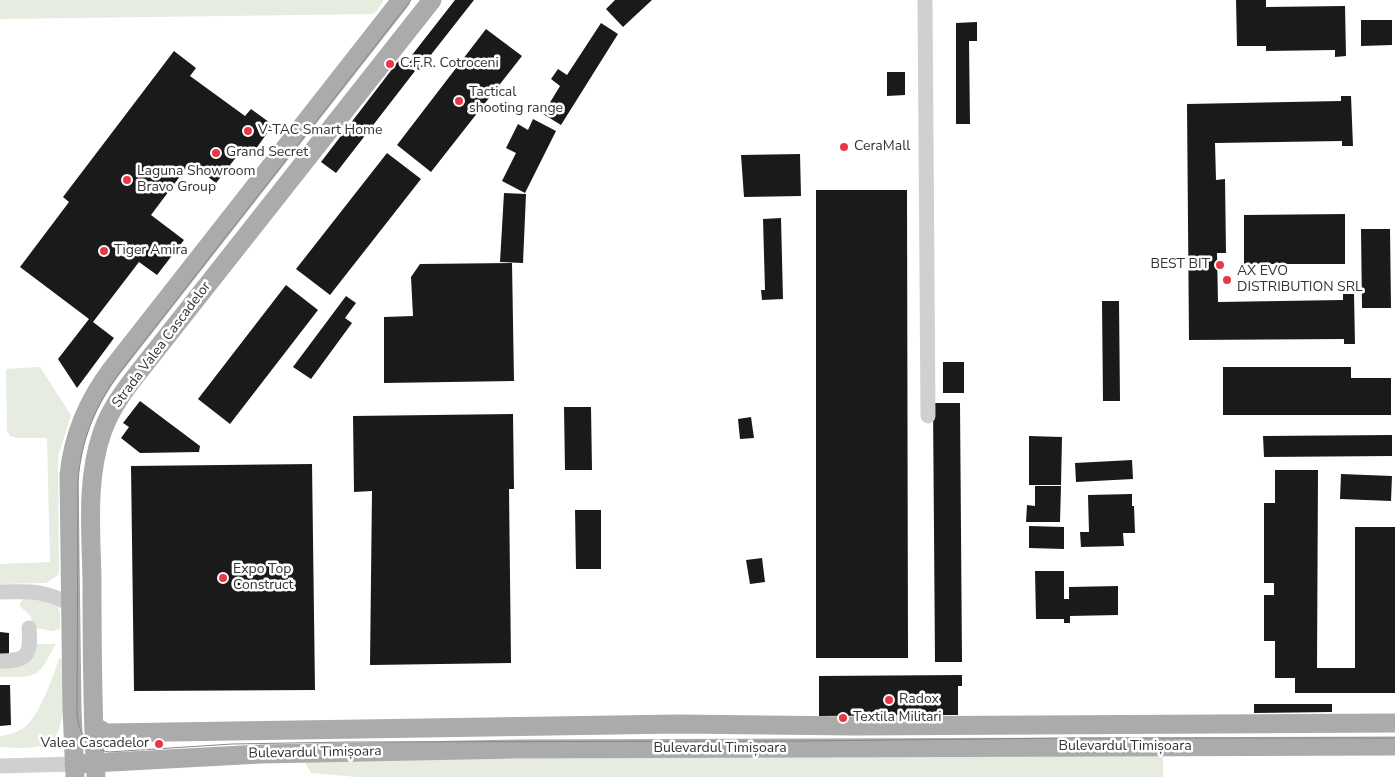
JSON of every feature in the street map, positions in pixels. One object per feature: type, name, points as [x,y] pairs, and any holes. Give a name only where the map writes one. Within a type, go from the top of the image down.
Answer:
[{"type":"main road","name":"Strada Valea Cascadelor","points":[[74,771],[69,482],[71,461],[79,428],[94,394],[400,0]]},
{"type":"main road","name":"Strada Valea Cascadelor","points":[[95,770],[98,732],[91,529],[92,483],[102,432],[119,398],[432,0]]},
{"type":"main road","points":[[280,154],[298,169]]},
{"type":"main road","points":[[202,254],[220,268]]},
{"type":"main road","points":[[69,482],[92,483]]},
{"type":"main road","name":"Bulevardul Timișoara","points":[[98,732],[540,726],[1395,724]]},
{"type":"main road","points":[[920,726],[921,748]]},
{"type":"main road","points":[[73,745],[98,732]]},
{"type":"main road","points":[[74,771],[98,732]]},
{"type":"main road","name":"Bulevardul Timișoara","points":[[74,771],[271,753],[517,749],[1395,746]]},
{"type":"street","points":[[925,0],[928,416]]},
{"type":"street","points":[[40,592],[61,582],[70,574]]},
{"type":"street","points":[[0,592],[40,592],[70,604]]},
{"type":"street","points":[[0,661],[17,661],[25,656],[29,647],[29,628]]},
{"type":"street","points":[[1253,723],[1253,747]]},
{"type":"street","points":[[806,725],[806,748]]},
{"type":"street","points":[[46,765],[73,745]]},
{"type":"street","name":"Bulevardul Timișoara","points":[[0,766],[46,765],[74,771]]},
{"type":"shaded area","points":[[0,0],[384,0],[374,14],[0,19]]},
{"type":"shaded area","points":[[40,367],[71,415],[58,457],[59,571],[57,576],[46,583],[0,584],[0,564],[50,562],[47,438],[17,438],[10,436],[7,430],[6,369]]},
{"type":"shaded area","points":[[23,599],[45,599],[58,604],[60,629],[53,631],[35,628],[31,617],[20,606]]},
{"type":"shaded area","points":[[32,644],[56,644],[36,674],[23,677],[0,677],[0,667]]},
{"type":"shaded area","points":[[59,658],[62,659],[63,706],[59,729],[54,738],[47,744],[37,747],[0,747],[0,736],[12,734],[26,726],[34,717],[47,692]]},
{"type":"shaded area","points":[[1163,752],[1163,777],[357,777],[311,773],[304,761]]},
{"type":"building","points":[[455,0],[474,0],[419,70],[409,63],[414,56],[412,55]]},
{"type":"building","points":[[615,0],[652,0],[623,27],[606,9]]},
{"type":"building","points":[[1236,0],[1266,0],[1266,7],[1345,6],[1346,56],[1335,57],[1335,50],[1266,51],[1266,46],[1237,46]]},
{"type":"building","points":[[1361,20],[1392,20],[1392,45],[1361,46]]},
{"type":"building","points":[[977,22],[977,41],[969,41],[970,124],[956,124],[956,23]]},
{"type":"building","points":[[601,23],[618,34],[561,125],[543,114],[560,86],[551,79],[558,69],[567,75]]},
{"type":"building","name":"Tactical shooting range","points":[[486,29],[522,56],[431,172],[397,145]]},
{"type":"building","points":[[174,51],[196,68],[190,76],[245,116],[251,109],[273,125],[250,157],[241,151],[216,183],[190,163],[151,215],[184,240],[157,275],[139,262],[93,322],[114,338],[77,388],[58,359],[89,319],[20,267],[69,202],[63,197]]},
{"type":"building","points":[[399,60],[415,71],[336,173],[321,162]]},
{"type":"building","points":[[887,72],[905,72],[905,95],[887,96]]},
{"type":"building","points":[[1341,96],[1351,96],[1353,146],[1342,146],[1342,141],[1215,143],[1216,180],[1225,179],[1226,253],[1217,253],[1218,302],[1343,300],[1343,294],[1354,294],[1355,344],[1344,344],[1344,339],[1189,340],[1187,104],[1341,101]]},
{"type":"building","points":[[533,119],[556,131],[525,193],[502,181],[516,153],[506,148],[518,124],[528,130]]},
{"type":"building","points":[[387,153],[421,179],[330,295],[296,269]]},
{"type":"building","points":[[800,154],[801,196],[744,197],[741,155]]},
{"type":"building","points":[[816,190],[907,190],[908,658],[816,658]]},
{"type":"building","points":[[504,193],[526,194],[523,263],[500,262]]},
{"type":"building","points":[[1345,214],[1345,264],[1244,264],[1244,215]]},
{"type":"building","points":[[781,218],[783,299],[762,300],[761,290],[765,290],[763,219]]},
{"type":"building","points":[[1361,229],[1390,229],[1391,308],[1362,308]]},
{"type":"building","points":[[512,263],[514,381],[384,383],[384,317],[413,316],[411,277],[420,264]]},
{"type":"building","points":[[286,285],[318,310],[230,424],[198,399]]},
{"type":"building","points":[[346,296],[356,303],[345,318],[352,323],[311,379],[293,367]]},
{"type":"building","points":[[1102,301],[1119,301],[1120,401],[1103,401]]},
{"type":"building","points":[[943,362],[964,362],[964,393],[943,393]]},
{"type":"building","points":[[1223,367],[1351,367],[1351,378],[1391,378],[1391,415],[1223,415]]},
{"type":"building","points":[[140,401],[200,446],[199,452],[140,453],[121,438],[129,427],[123,423]]},
{"type":"building","points":[[933,403],[960,403],[962,662],[935,662]]},
{"type":"building","points":[[564,407],[591,407],[592,470],[565,470]]},
{"type":"building","points":[[513,414],[514,489],[509,489],[511,663],[370,665],[372,491],[354,492],[353,416]]},
{"type":"building","points":[[751,417],[754,438],[740,439],[738,419]]},
{"type":"building","points":[[1392,435],[1392,456],[1264,457],[1263,436]]},
{"type":"building","points":[[1029,436],[1062,437],[1061,485],[1029,485]]},
{"type":"building","points":[[1132,460],[1133,479],[1076,482],[1075,463]]},
{"type":"building","name":"Expo Top Construct","points":[[312,464],[315,690],[134,691],[131,466]]},
{"type":"building","points":[[1275,470],[1318,470],[1317,668],[1355,668],[1355,527],[1395,527],[1395,693],[1295,693],[1295,678],[1275,678],[1275,641],[1264,641],[1264,595],[1274,595],[1274,583],[1264,583],[1264,503],[1275,503]]},
{"type":"building","points":[[1341,474],[1392,476],[1391,501],[1340,499]]},
{"type":"building","points":[[1035,486],[1061,486],[1060,522],[1026,522],[1027,505],[1035,506]]},
{"type":"building","points":[[1132,494],[1135,533],[1123,533],[1124,546],[1081,547],[1080,532],[1089,532],[1088,495]]},
{"type":"building","points":[[575,510],[601,510],[601,569],[576,569]]},
{"type":"building","points":[[1029,526],[1064,527],[1064,549],[1029,548]]},
{"type":"building","points":[[762,558],[765,582],[750,584],[746,560]]},
{"type":"building","points":[[1035,571],[1064,571],[1064,599],[1069,599],[1069,587],[1118,586],[1118,615],[1070,616],[1070,623],[1064,623],[1064,619],[1036,619]]},
{"type":"building","points":[[0,632],[9,633],[9,654],[0,654]]},
{"type":"building","name":"Radox","points":[[962,675],[962,686],[958,686],[958,715],[819,716],[819,676]]},
{"type":"building","points":[[0,685],[10,685],[11,725],[0,726]]},
{"type":"building","points":[[1254,704],[1332,704],[1332,712],[1254,713]]},
{"type":"tram line","points":[[411,0],[120,372],[103,398],[91,424],[82,452],[78,482],[77,715],[80,728],[86,740],[96,748],[109,752],[232,744],[349,742],[1395,738]]},
{"type":"place","name":"C.F.R. Cotroceni","points":[[390,64]]},
{"type":"place","name":"Tactical shooting range","points":[[459,101]]},
{"type":"place","name":"V-TAC Smart Home","points":[[248,131]]},
{"type":"place","name":"CeraMall","points":[[844,147]]},
{"type":"place","name":"Grand Secret","points":[[216,153]]},
{"type":"place","name":"Laguna Showroom Bravo Group","points":[[127,180]]},
{"type":"place","name":"Tiger Amira","points":[[104,251]]},
{"type":"place","name":"BEST BIT","points":[[1220,265]]},
{"type":"place","name":"AX EVO DISTRIBUTION SRL","points":[[1227,280]]},
{"type":"place","name":"Expo Top Construct","points":[[223,578]]},
{"type":"place","name":"Radox","points":[[889,700]]},
{"type":"place","name":"Textila Militari","points":[[843,718]]},
{"type":"place","name":"Valea Cascadelor","points":[[159,744]]}]
